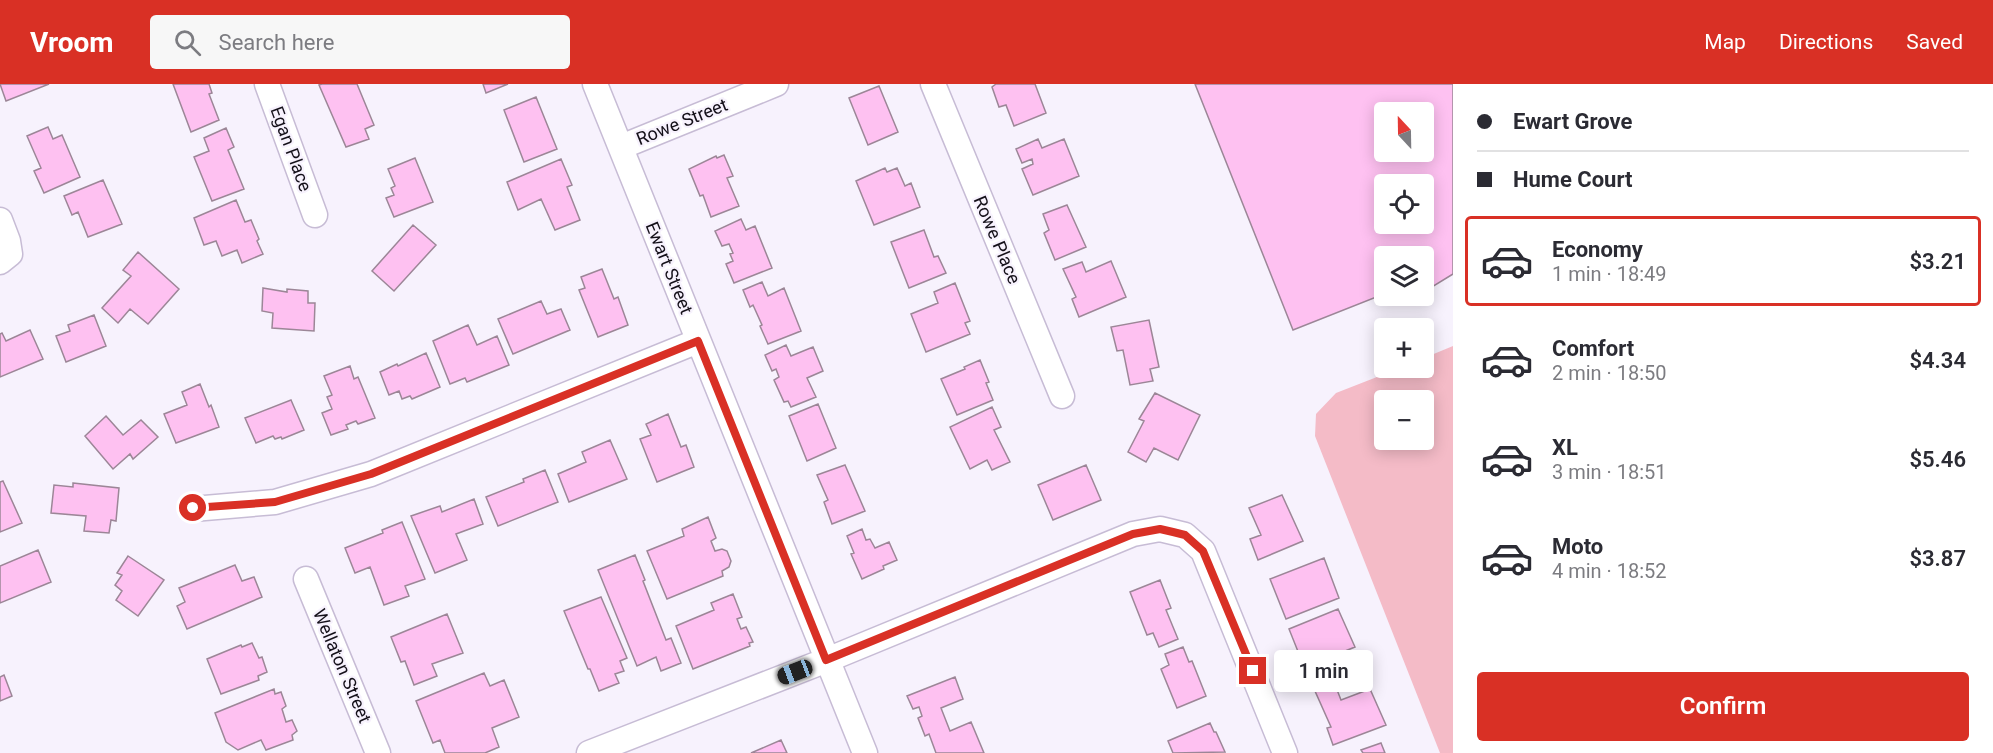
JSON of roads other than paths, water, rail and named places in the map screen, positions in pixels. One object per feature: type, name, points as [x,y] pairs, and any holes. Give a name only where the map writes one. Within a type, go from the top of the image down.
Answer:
[{"type":"street","name":"Egan Place","points":[[267,84],[315,215]]},
{"type":"street","name":"Ewart Street","points":[[595,84],[865,753]]},
{"type":"street","name":"Rowe Street","points":[[621,147],[776,84]]},
{"type":"street","name":"Rowe Place","points":[[933,84],[1062,396]]},
{"type":"street","points":[[0,220],[10,254],[0,262]]},
{"type":"street","points":[[193,508],[275,502],[371,474],[698,341]]},
{"type":"street","points":[[589,753],[826,660],[1133,534],[1160,529],[1185,535],[1203,551],[1285,753]]},
{"type":"street","name":"Wellaton Street","points":[[306,579],[378,753]]}]
